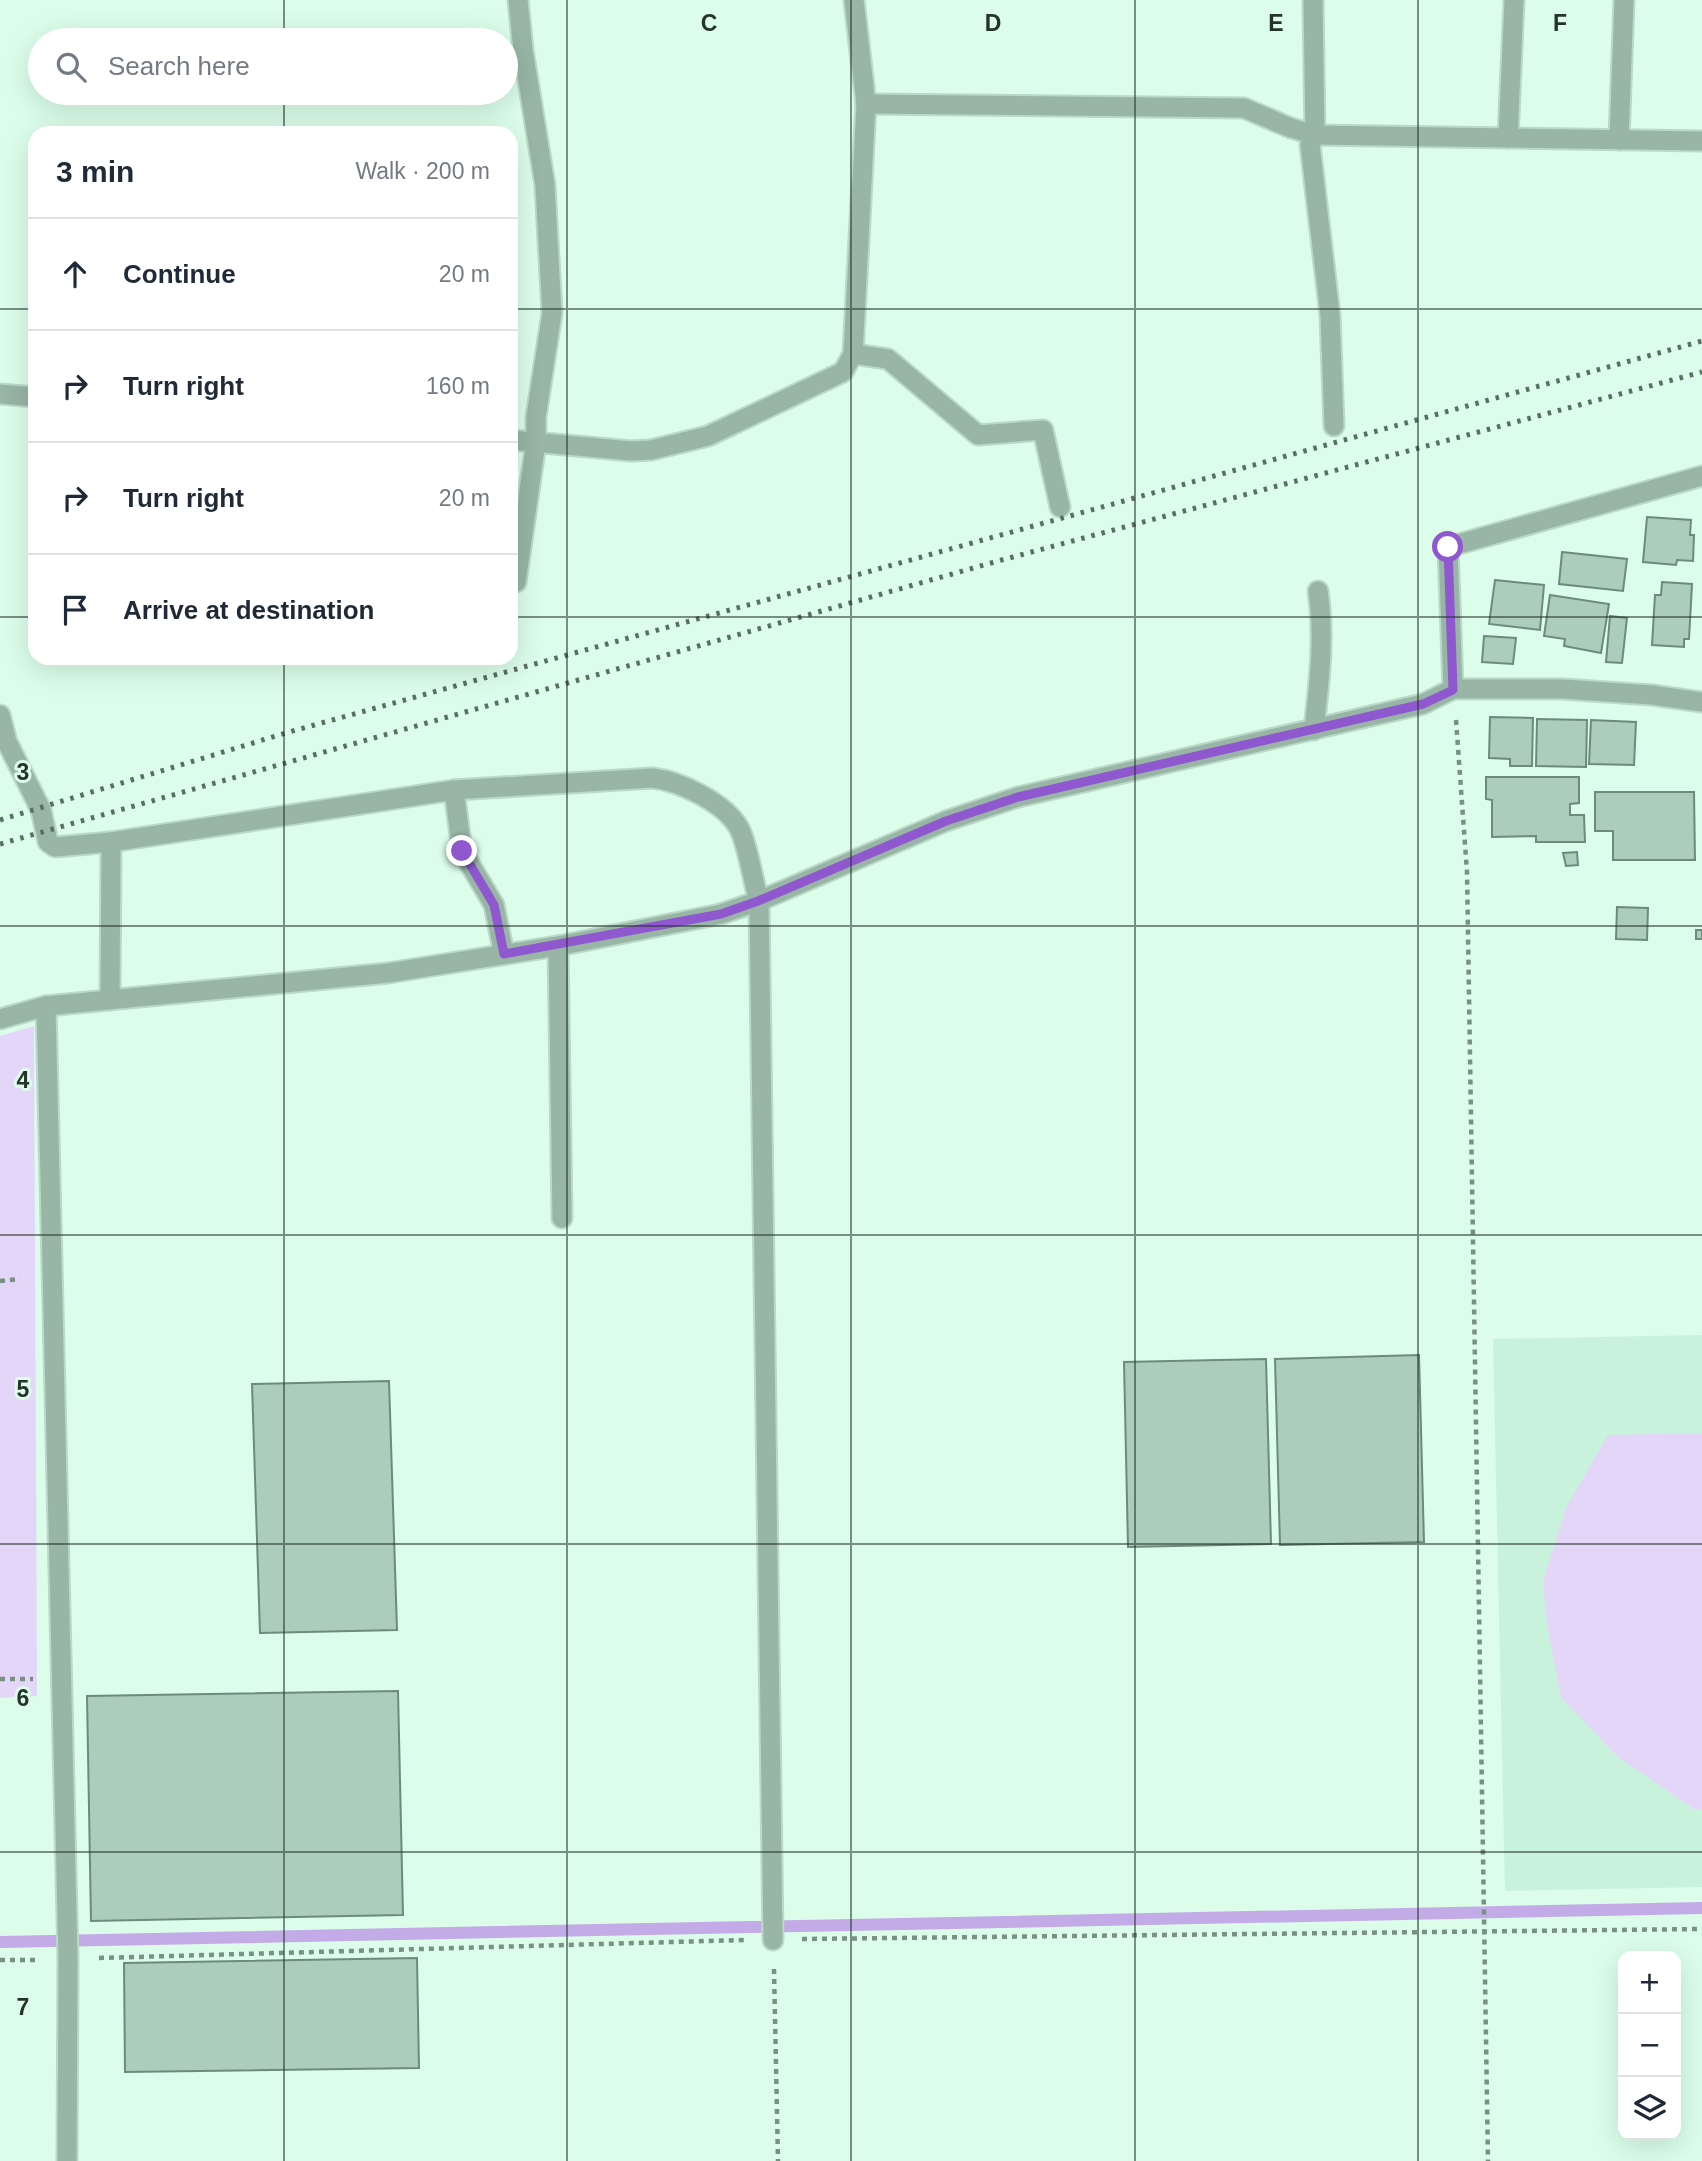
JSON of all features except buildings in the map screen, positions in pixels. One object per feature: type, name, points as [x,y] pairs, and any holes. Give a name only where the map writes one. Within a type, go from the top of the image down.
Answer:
[{"type":"street","points":[[518,0],[523,50],[545,185],[552,313],[536,417],[536,442],[518,568]]},
{"type":"street","points":[[518,441],[631,451],[651,450],[708,436],[843,372],[853,354],[866,103],[854,0]]},
{"type":"street","points":[[1313,0],[1315,135],[1310,145],[1330,315],[1334,426]]},
{"type":"street","points":[[1508,138],[1514,0]]},
{"type":"street","points":[[1619,140],[1625,0]]},
{"type":"street","points":[[866,103],[1244,108],[1315,135],[1702,141]]},
{"type":"street","points":[[853,354],[888,359],[978,435],[1044,430],[1060,508]]},
{"type":"street","points":[[0,394],[28,396]]},
{"type":"street","points":[[1453,690],[1448,547],[1702,476]]},
{"type":"street","points":[[1314,730],[1323,649],[1318,591]]},
{"type":"street","points":[[0,1019],[46,1006],[388,973],[558,946],[721,914],[758,901],[946,821],[1018,797],[1423,704],[1453,690],[1563,689],[1652,695],[1702,702]]},
{"type":"street","points":[[0,715],[7,742],[41,810],[48,842],[55,847],[111,842],[454,790],[653,778],[671,780],[690,789],[729,815],[740,830],[758,901],[773,1940]]},
{"type":"street","points":[[454,790],[462,851],[494,905],[504,954]]},
{"type":"street","points":[[110,1000],[111,842]]},
{"type":"street","points":[[558,946],[562,1218]]},
{"type":"street","points":[[46,1006],[68,1959],[67,2161]]},
{"type":"path","points":[[1453,690],[1467,873],[1488,2161]]},
{"type":"path","points":[[68,1959],[773,1940],[1702,1929]]},
{"type":"path","points":[[773,1940],[778,2161]]},
{"type":"shaded area","points":[[34,1026],[37,1696],[0,1698],[0,1036]]},
{"type":"shaded area","points":[[1702,1335],[1702,1887],[1505,1891],[1493,1339]]},
{"type":"shaded area","points":[[1702,1433],[1702,1809],[1694,1809],[1618,1757],[1561,1697],[1547,1625],[1543,1581],[1566,1508],[1608,1435]]},
{"type":"waterway","points":[[0,1942],[1702,1908]]},
{"type":"railway","points":[[0,820],[289,732],[1702,341]]},
{"type":"railway","points":[[0,844],[998,561],[1702,372]]},
{"type":"route","points":[[462,851],[494,905],[504,954],[558,946],[721,914],[758,901],[946,821],[1018,797],[1423,704],[1453,690],[1448,547]]}]
